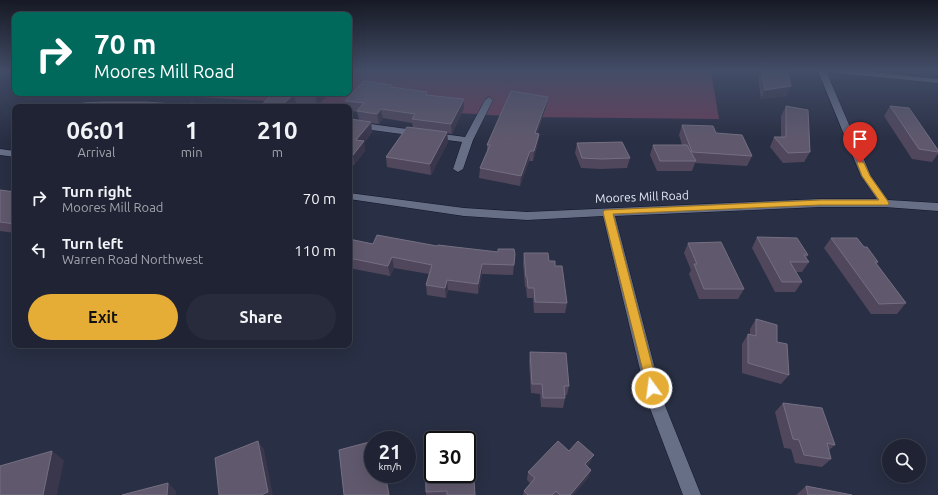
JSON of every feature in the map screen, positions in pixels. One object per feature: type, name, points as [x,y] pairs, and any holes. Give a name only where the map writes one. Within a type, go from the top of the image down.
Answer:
[{"type":"street","points":[[832,94],[866,176],[885,203]]},
{"type":"street","points":[[458,169],[468,140],[489,100]]},
{"type":"street","points":[[352,124],[468,140]]},
{"type":"street","points":[[0,152],[12,154]]},
{"type":"street","name":"Moores Mill Road","points":[[352,196],[464,212],[526,216],[820,203],[885,203],[938,207]]},
{"type":"street","points":[[608,212],[656,403],[692,495]]},
{"type":"shaded area","points":[[352,94],[715,94],[719,119],[524,117],[352,106],[352,104],[313,104],[184,96],[352,96]]},
{"type":"building","points":[[352,94],[426,94],[464,99],[451,124],[412,119],[415,114],[381,109],[377,114],[357,111],[364,103],[345,101],[350,96],[352,96]]},
{"type":"building","points":[[510,94],[530,94],[548,97],[535,133],[539,134],[534,151],[530,151],[521,176],[480,168],[490,145],[487,145]]},
{"type":"building","points":[[271,96],[292,96],[283,104],[262,104]]},
{"type":"building","points":[[145,102],[174,104],[82,104]]},
{"type":"building","points":[[786,106],[808,110],[810,152],[788,153],[774,137],[786,137]]},
{"type":"building","points":[[890,106],[909,108],[938,152],[919,149]]},
{"type":"building","points":[[352,119],[371,122],[356,140],[364,141],[353,155]]},
{"type":"building","points":[[682,125],[713,126],[716,133],[742,135],[752,156],[692,152]]},
{"type":"building","points":[[407,127],[447,132],[430,164],[386,157]]},
{"type":"building","points":[[622,142],[630,158],[582,158],[577,143]]},
{"type":"building","points":[[653,145],[687,145],[696,161],[660,161]]},
{"type":"building","points":[[0,190],[12,192],[12,224],[0,222]]},
{"type":"building","points":[[377,235],[437,246],[498,252],[498,249],[514,249],[514,265],[482,264],[478,284],[447,280],[445,288],[426,285],[432,265],[392,257],[388,266],[352,259],[352,240],[373,244]]},
{"type":"building","points":[[757,237],[797,238],[808,255],[804,255],[809,262],[790,262],[802,282],[782,282]]},
{"type":"building","points":[[831,238],[857,238],[864,247],[867,247],[878,262],[875,262],[906,303],[879,304]]},
{"type":"building","points":[[721,242],[744,289],[704,289],[694,264],[697,264],[688,243]]},
{"type":"building","points":[[524,253],[548,253],[549,261],[555,261],[555,266],[562,266],[567,303],[535,302],[534,288],[528,288]]},
{"type":"building","points":[[756,319],[777,325],[777,342],[787,344],[789,375],[748,363],[748,334],[756,336]]},
{"type":"building","points":[[530,352],[566,353],[569,386],[564,386],[565,398],[543,398],[542,384],[532,384]]},
{"type":"building","points":[[783,403],[822,408],[835,445],[827,443],[831,459],[804,455],[799,440],[793,439]]},
{"type":"building","points":[[258,441],[268,492],[261,495],[219,495],[215,458]]},
{"type":"building","points":[[558,441],[569,451],[578,441],[594,455],[585,464],[591,470],[570,495],[560,495],[556,491],[552,495],[528,495],[524,491],[535,478],[528,472]]},
{"type":"building","points":[[364,443],[364,483],[387,483],[389,495],[344,495],[339,450]]},
{"type":"building","points":[[52,451],[43,495],[0,495],[0,466]]},
{"type":"building","points":[[168,483],[167,495],[122,495]]},
{"type":"building","points":[[426,483],[474,483],[475,495],[447,495],[447,491],[426,492]]},
{"type":"building","points":[[806,486],[852,495],[808,495]]},
{"type":"route","points":[[652,388],[608,212],[820,203],[885,203],[866,176],[860,163]]}]
